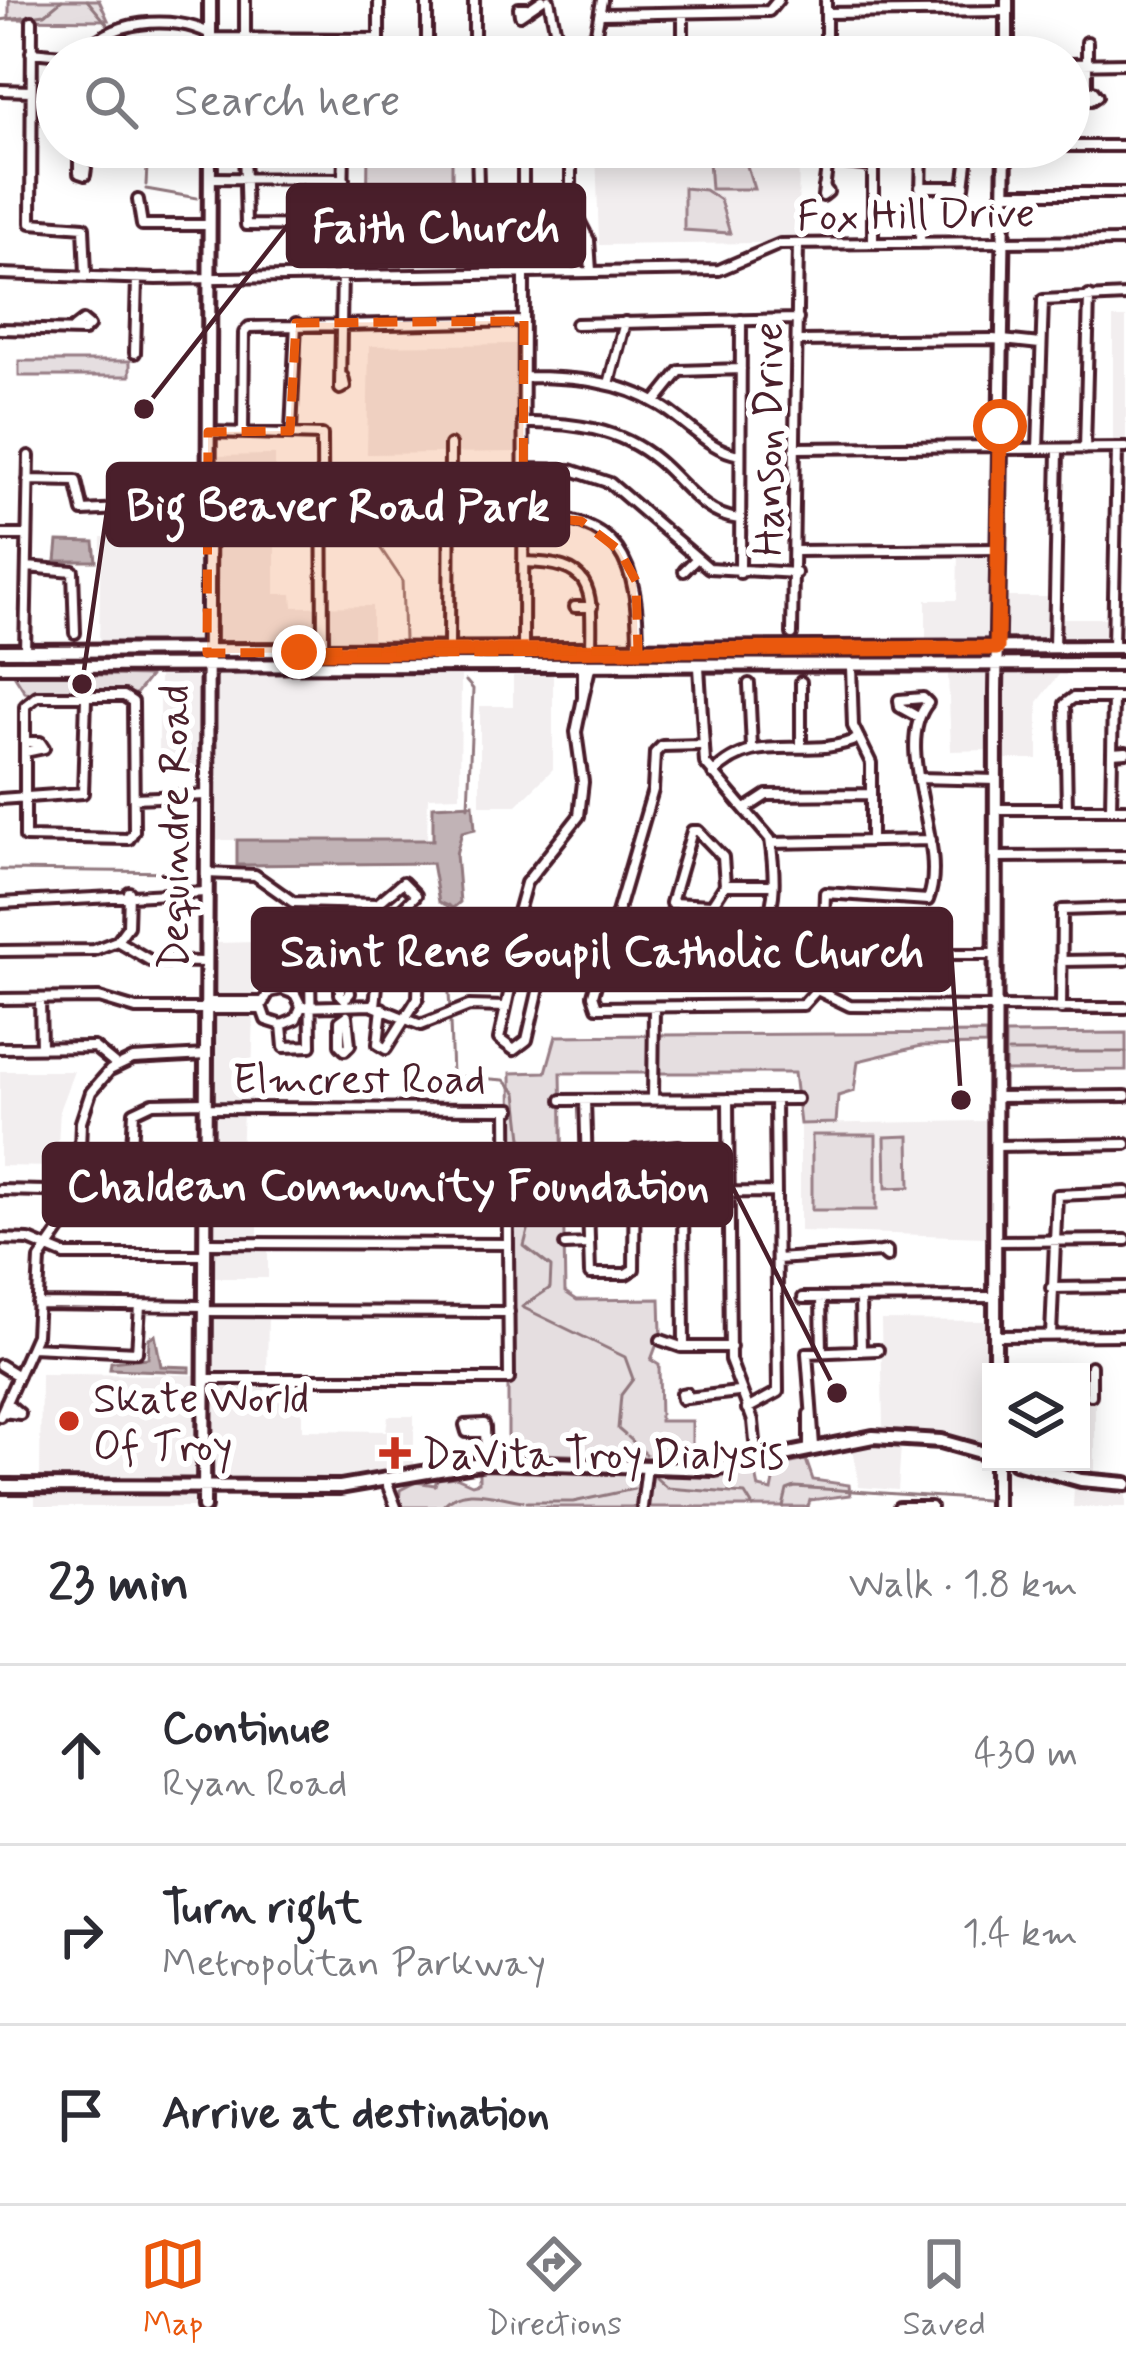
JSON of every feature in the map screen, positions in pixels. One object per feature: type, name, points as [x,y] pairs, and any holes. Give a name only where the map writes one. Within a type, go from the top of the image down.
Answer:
[{"type":"main road","points":[[210,0],[210,36]]},
{"type":"main road","points":[[1007,5],[1007,36]]},
{"type":"main road","name":"Dequindre Road","points":[[204,1507],[209,168]]},
{"type":"main road","points":[[995,1363],[996,665],[1005,168]]},
{"type":"main road","points":[[0,652],[1114,647]]},
{"type":"main road","points":[[1099,664],[1114,647]]},
{"type":"main road","points":[[1060,648],[1062,664]]},
{"type":"main road","points":[[886,665],[890,649]]},
{"type":"main road","points":[[923,665],[927,649]]},
{"type":"main road","points":[[626,668],[633,651]]},
{"type":"main road","points":[[662,668],[666,651]]},
{"type":"main road","points":[[44,667],[49,652]]},
{"type":"main road","points":[[77,652],[80,667]]},
{"type":"main road","points":[[298,669],[302,652]]},
{"type":"main road","points":[[331,669],[338,652]]},
{"type":"main road","points":[[452,652],[452,669]]},
{"type":"main road","points":[[488,668],[491,652]]},
{"type":"main road","points":[[176,668],[183,662],[182,653]]},
{"type":"main road","points":[[231,668],[234,653]]},
{"type":"main road","points":[[0,667],[1126,664]]},
{"type":"main road","points":[[0,1486],[203,1488],[390,1480],[486,1462],[698,1469],[757,1462],[812,1447],[903,1437],[982,1455]]},
{"type":"main road","points":[[994,1471],[996,1507]]},
{"type":"main road","points":[[1048,1471],[1126,1484]]},
{"type":"street","points":[[245,0],[245,36]]},
{"type":"street","points":[[379,0],[379,36]]},
{"type":"street","points":[[427,0],[427,36]]},
{"type":"street","points":[[474,0],[474,36]]},
{"type":"street","points":[[526,8],[546,0],[555,36]]},
{"type":"street","points":[[593,36],[602,0]]},
{"type":"street","points":[[826,0],[826,36]]},
{"type":"street","points":[[602,14],[683,14],[777,4]]},
{"type":"street","points":[[826,13],[1007,5]]},
{"type":"street","points":[[683,14],[683,36]]},
{"type":"street","points":[[101,36],[113,28],[194,26],[210,17]]},
{"type":"street","points":[[32,21],[32,224],[83,226],[86,274]]},
{"type":"street","points":[[194,26],[210,36]]},
{"type":"street","points":[[32,52],[36,52]]},
{"type":"street","points":[[1090,64],[1126,63]]},
{"type":"street","points":[[0,90],[31,91]]},
{"type":"street","points":[[1090,146],[1126,146]]},
{"type":"street","points":[[244,168],[245,224],[344,226]]},
{"type":"street","points":[[343,377],[344,168]]},
{"type":"street","points":[[478,168],[479,222],[575,218]]},
{"type":"street","points":[[523,223],[524,168]]},
{"type":"street","points":[[572,168],[575,218],[590,243],[590,272]]},
{"type":"street","points":[[824,187],[825,168]]},
{"type":"street","points":[[873,168],[873,243]]},
{"type":"street","points":[[920,242],[921,168]]},
{"type":"street","points":[[920,188],[964,187],[966,168]]},
{"type":"street","points":[[209,178],[344,179]]},
{"type":"street","points":[[1004,193],[1126,193]]},
{"type":"street","points":[[138,200],[142,225],[209,225]]},
{"type":"street","name":"Fox Hill Drive","points":[[0,274],[137,278],[725,270],[770,247],[798,244],[1126,241]]},
{"type":"street","name":"Hanson Drive","points":[[792,634],[798,244]]},
{"type":"street","points":[[523,652],[524,272]]},
{"type":"street","points":[[135,353],[137,278]]},
{"type":"street","points":[[1084,448],[1088,296]]},
{"type":"street","points":[[1038,449],[1045,299],[1126,296]]},
{"type":"street","points":[[576,324],[798,319]]},
{"type":"street","points":[[740,573],[741,320]]},
{"type":"street","points":[[243,432],[247,328],[296,323],[524,321]]},
{"type":"street","points":[[609,384],[625,322]]},
{"type":"street","points":[[290,431],[296,323]]},
{"type":"street","points":[[0,329],[74,328]]},
{"type":"street","points":[[798,340],[1040,344]]},
{"type":"street","points":[[655,402],[680,371],[741,369]]},
{"type":"street","points":[[524,376],[609,384],[655,402],[715,448],[740,455]]},
{"type":"street","points":[[524,423],[572,424],[633,443],[709,510],[739,519]]},
{"type":"street","points":[[208,432],[321,433],[323,652]]},
{"type":"street","points":[[450,445],[452,652]]},
{"type":"street","points":[[797,448],[1121,448],[1114,647]]},
{"type":"street","points":[[1058,450],[1060,648]]},
{"type":"street","points":[[25,652],[28,457]]},
{"type":"street","points":[[524,469],[571,470],[610,483],[637,501],[694,560],[740,573],[796,573]]},
{"type":"street","points":[[28,480],[76,481],[84,512],[134,513],[145,481],[208,480]]},
{"type":"street","points":[[524,516],[581,521],[620,550],[636,581],[633,651]]},
{"type":"street","points":[[0,535],[27,536]]},
{"type":"street","points":[[796,550],[998,549]]},
{"type":"street","points":[[684,571],[694,560]]},
{"type":"street","points":[[523,562],[568,567],[585,582],[592,607],[591,651]]},
{"type":"street","points":[[26,568],[73,571],[75,633]]},
{"type":"street","points":[[575,607],[592,607]]},
{"type":"street","points":[[850,666],[852,720],[871,763],[871,840]]},
{"type":"street","points":[[0,799],[83,793],[86,696],[80,667]]},
{"type":"street","points":[[605,952],[721,953],[753,938],[769,916],[771,843],[713,774],[700,745],[699,667]]},
{"type":"street","points":[[509,944],[526,883],[579,816],[583,772],[576,732],[587,668]]},
{"type":"street","points":[[801,682],[801,746]]},
{"type":"street","points":[[749,684],[752,748]]},
{"type":"street","points":[[86,696],[132,700],[132,836],[27,839],[28,698],[86,696]]},
{"type":"street","points":[[1111,809],[1113,698]]},
{"type":"street","points":[[1067,809],[1066,702],[1126,698]]},
{"type":"street","points":[[820,991],[825,893],[928,900],[932,839],[919,778],[918,717]]},
{"type":"street","points":[[713,774],[752,748],[841,745],[859,738]]},
{"type":"street","points":[[700,745],[662,746],[655,753],[653,790],[605,952],[595,1005],[796,1006],[820,991]]},
{"type":"street","points":[[1112,753],[1126,753]]},
{"type":"street","points":[[919,778],[996,780]]},
{"type":"street","points":[[746,808],[767,795],[871,794]]},
{"type":"street","points":[[134,797],[207,797]]},
{"type":"street","points":[[996,809],[1126,809]]},
{"type":"street","points":[[692,831],[698,831],[722,854],[725,885],[715,905],[669,901],[692,831]]},
{"type":"street","points":[[771,843],[932,839]]},
{"type":"street","points":[[996,857],[1126,856]]},
{"type":"street","points":[[206,875],[260,878],[293,902],[379,904],[393,918],[416,895],[403,882],[379,904]]},
{"type":"street","points":[[725,885],[772,885]]},
{"type":"street","points":[[0,951],[94,950],[117,941],[128,922],[129,892]]},
{"type":"street","points":[[0,903],[87,902],[129,892],[206,892]]},
{"type":"street","points":[[1061,1009],[1061,915],[1126,908]]},
{"type":"street","points":[[753,938],[775,952],[995,954]]},
{"type":"street","points":[[490,939],[535,953],[545,970],[527,1040],[518,1049],[500,1042],[506,1007],[512,980],[483,963],[480,950],[490,939]]},
{"type":"street","points":[[117,941],[151,961],[206,962]]},
{"type":"street","points":[[1061,961],[1126,960]]},
{"type":"street","points":[[380,964],[419,964],[421,990],[388,1047],[380,1048],[378,1007],[380,964]]},
{"type":"street","points":[[282,989],[283,967],[309,966],[309,1048],[284,1047],[282,1025]]},
{"type":"street","points":[[282,989],[307,1006],[378,1007],[404,1022],[433,1024],[466,1007],[506,1007]]},
{"type":"street","points":[[0,999],[261,1005],[282,989]]},
{"type":"street","points":[[820,991],[850,1006],[1126,1008]]},
{"type":"street","points":[[40,999],[41,1047]]},
{"type":"street","points":[[261,1005],[266,1020],[282,1025],[307,1006]]},
{"type":"street","points":[[653,1099],[654,1007]]},
{"type":"street","points":[[0,1048],[94,1047],[117,1066]]},
{"type":"street","points":[[3,1410],[31,1347],[37,1271],[45,1248],[70,1221],[79,1200],[84,1108],[97,1084],[117,1066],[149,1056],[206,1055]]},
{"type":"street","points":[[995,1097],[1126,1096]]},
{"type":"street","points":[[728,1099],[731,1347],[757,1462]]},
{"type":"street","points":[[747,1409],[778,1392],[775,1099]]},
{"type":"street","points":[[562,1100],[797,1099]]},
{"type":"street","points":[[585,1100],[590,1274],[626,1274],[634,1269],[635,1150],[679,1146]]},
{"type":"street","name":"Elmcrest Road","points":[[129,1202],[132,1115],[148,1104],[509,1108],[509,1176]]},
{"type":"street","points":[[995,1146],[1126,1144]]},
{"type":"street","points":[[204,1379],[508,1379],[509,1312],[509,1176],[206,1176]]},
{"type":"street","points":[[0,1190],[39,1191],[79,1200],[206,1202]]},
{"type":"street","points":[[682,1192],[684,1347]]},
{"type":"street","points":[[634,1193],[776,1192]]},
{"type":"street","points":[[1051,1336],[1058,1194],[1126,1192]]},
{"type":"street","points":[[0,1239],[24,1239],[69,1256],[508,1244]]},
{"type":"street","points":[[995,1241],[1126,1240]]},
{"type":"street","points":[[565,1245],[587,1244]]},
{"type":"street","points":[[777,1259],[880,1254]]},
{"type":"street","points":[[1051,1288],[1126,1287]]},
{"type":"street","points":[[803,1298],[995,1299]]},
{"type":"street","points":[[821,1298],[822,1350]]},
{"type":"street","points":[[860,1298],[861,1350]]},
{"type":"street","points":[[37,1304],[509,1312]]},
{"type":"street","points":[[31,1347],[137,1352],[140,1305]]},
{"type":"street","points":[[995,1336],[1126,1335]]},
{"type":"street","points":[[661,1340],[684,1347],[731,1347]]},
{"type":"street","points":[[812,1447],[806,1354],[878,1351]]},
{"type":"street","points":[[0,1364],[18,1376]]},
{"type":"street","points":[[688,1396],[738,1392]]},
{"type":"street","points":[[485,1432],[486,1462]]},
{"type":"street","points":[[642,1507],[647,1466]]},
{"type":"street","points":[[390,1480],[395,1502]]},
{"type":"street","points":[[898,1507],[931,1507]]},
{"type":"highlighted area","points":[[524,321],[523,516],[581,521],[619,550],[636,581],[638,651],[207,653],[208,432],[290,431],[296,323]]},
{"type":"shaded area","points":[[9,0],[99,0],[108,20],[9,19]]},
{"type":"shaded area","points":[[368,168],[452,168],[452,205],[472,205],[472,211],[452,212],[452,248],[349,249],[349,243],[367,243]]},
{"type":"shaded area","points":[[597,168],[799,168],[798,237],[760,243],[599,245]]},
{"type":"shaded area","points":[[710,168],[748,168],[754,189],[711,189]]},
{"type":"shaded area","points":[[684,188],[705,190],[720,200],[730,233],[684,230]]},
{"type":"shaded area","points":[[1113,318],[1126,318],[1126,443],[1113,443]]},
{"type":"shaded area","points":[[517,344],[517,452],[367,454],[369,346]]},
{"type":"shaded area","points":[[19,361],[130,361],[130,376],[19,376]]},
{"type":"shaded area","points":[[275,455],[275,594],[292,594],[293,607],[372,606],[372,645],[216,645],[217,456]]},
{"type":"shaded area","points":[[164,503],[199,503],[198,645],[99,645],[101,537],[163,538]]},
{"type":"shaded area","points":[[58,541],[94,542],[96,561],[56,561]]},
{"type":"shaded area","points":[[958,555],[993,555],[990,643],[926,645],[926,600],[957,600]]},
{"type":"shaded area","points":[[1007,597],[1051,597],[1050,642],[1007,642]]},
{"type":"shaded area","points":[[1057,618],[1126,618],[1126,642],[1058,643]]},
{"type":"shaded area","points":[[987,672],[988,750],[951,751],[948,673]]},
{"type":"shaded area","points":[[1006,672],[1061,672],[1038,702],[1038,759],[1006,759]]},
{"type":"shaded area","points":[[13,673],[150,676],[136,694],[38,694],[25,692]]},
{"type":"shaded area","points":[[217,673],[461,676],[460,796],[428,797],[427,840],[216,840]]},
{"type":"shaded area","points":[[553,675],[553,769],[517,805],[480,805],[480,706],[513,706],[513,676]]},
{"type":"shaded area","points":[[159,676],[198,677],[198,773],[159,773]]},
{"type":"shaded area","points":[[473,804],[475,829],[462,832],[456,854],[460,902],[453,908],[439,902],[432,863],[237,865],[237,840],[433,840],[433,806]]},
{"type":"shaded area","points":[[256,942],[251,1112],[243,1113],[240,1172],[216,1172],[216,943]]},
{"type":"shaded area","points":[[986,1033],[986,1045],[921,1046],[858,1061],[854,1091],[838,1096],[836,1123],[800,1124],[794,1073],[658,1073],[659,1035]]},
{"type":"shaded area","points":[[1126,1033],[1126,1070],[1005,1071],[1005,1034]]},
{"type":"shaded area","points":[[649,1035],[648,1073],[561,1073],[565,1292],[577,1300],[660,1299],[661,1333],[651,1360],[659,1365],[660,1421],[692,1421],[692,1459],[508,1453],[508,1386],[514,1381],[511,1073],[546,1072],[556,1036]]},
{"type":"shaded area","points":[[0,1071],[74,1071],[60,1108],[57,1167],[0,1166]]},
{"type":"shaded area","points":[[986,1121],[986,1237],[800,1231],[800,1124]]},
{"type":"shaded area","points":[[812,1135],[876,1135],[876,1210],[812,1210]]},
{"type":"shaded area","points":[[909,1136],[910,1187],[886,1188],[885,1137]]},
{"type":"shaded area","points":[[215,1210],[258,1210],[258,1240],[215,1239]]},
{"type":"shaded area","points":[[215,1248],[268,1248],[268,1278],[215,1278]]},
{"type":"shaded area","points":[[214,1315],[268,1315],[267,1375],[214,1375]]},
{"type":"shaded area","points":[[881,1320],[986,1321],[982,1443],[940,1432],[883,1427]]},
{"type":"shaded area","points":[[155,1335],[161,1366],[190,1367],[190,1372],[110,1369],[111,1362],[148,1358],[149,1338]]},
{"type":"shaded area","points":[[41,1374],[195,1375],[195,1478],[40,1477]]},
{"type":"shaded area","points":[[214,1383],[265,1383],[265,1401],[302,1401],[302,1430],[386,1431],[388,1416],[414,1416],[414,1465],[356,1477],[213,1478]]},
{"type":"shaded area","points":[[1090,1399],[1095,1399],[1095,1473],[1086,1471],[1090,1471]]},
{"type":"shaded area","points":[[901,1446],[898,1490],[859,1487],[853,1448]]},
{"type":"shaded area","points":[[806,1460],[813,1480],[849,1485],[850,1495],[810,1500],[808,1507],[647,1507],[651,1471],[683,1476],[755,1469],[759,1488],[772,1491],[777,1466]]},
{"type":"shaded area","points":[[479,1470],[641,1470],[637,1507],[399,1507],[400,1490],[416,1482],[435,1485],[437,1479],[456,1477],[472,1484],[479,1482]]},
{"type":"shaded area","points":[[1074,1488],[1126,1493],[1126,1507],[1073,1507]]},
{"type":"shaded area","points":[[35,1496],[195,1497],[195,1507],[35,1507]]},
{"type":"waterway","points":[[0,20],[45,14],[62,0]]},
{"type":"waterway","points":[[87,0],[108,25]]},
{"type":"waterway","points":[[146,185],[147,168]]},
{"type":"waterway","points":[[146,189],[197,198]]},
{"type":"waterway","points":[[375,468],[377,543],[402,580],[404,640]]},
{"type":"waterway","points":[[466,681],[473,689],[468,807]]},
{"type":"waterway","points":[[0,870],[189,872]]},
{"type":"waterway","points":[[449,905],[444,916],[450,1009]]},
{"type":"waterway","points":[[450,1021],[452,1076],[504,1080],[517,1093],[531,1219],[524,1246],[551,1267],[550,1288],[522,1307],[625,1357],[633,1379],[621,1395],[618,1429],[625,1435]]},
{"type":"waterway","points":[[1008,1052],[1126,1052]]},
{"type":"waterway","points":[[628,1437],[646,1454]]},
{"type":"waterway","points":[[656,1478],[667,1488],[745,1494],[753,1507]]},
{"type":"waterway","points":[[783,1507],[787,1490],[795,1487],[985,1500]]},
{"type":"waterway","points":[[527,1502],[573,1502],[634,1489]]},
{"type":"waterway","points":[[442,1507],[469,1493],[523,1501]]},
{"type":"place","name":"Faith Church","points":[[144,409]]},
{"type":"place","name":"Big Beaver Road Park","points":[[82,684]]},
{"type":"place","name":"Saint Rene Goupil Catholic Church","points":[[961,1100]]},
{"type":"place","name":"Chaldean Community Foundation","points":[[837,1393]]},
{"type":"place","name":"Skate World Of Troy","points":[[69,1421]]},
{"type":"place","name":"DaVita Troy Dialysis","points":[[395,1453]]},
{"type":"route","points":[[299,652],[997,648],[1000,426]]}]
